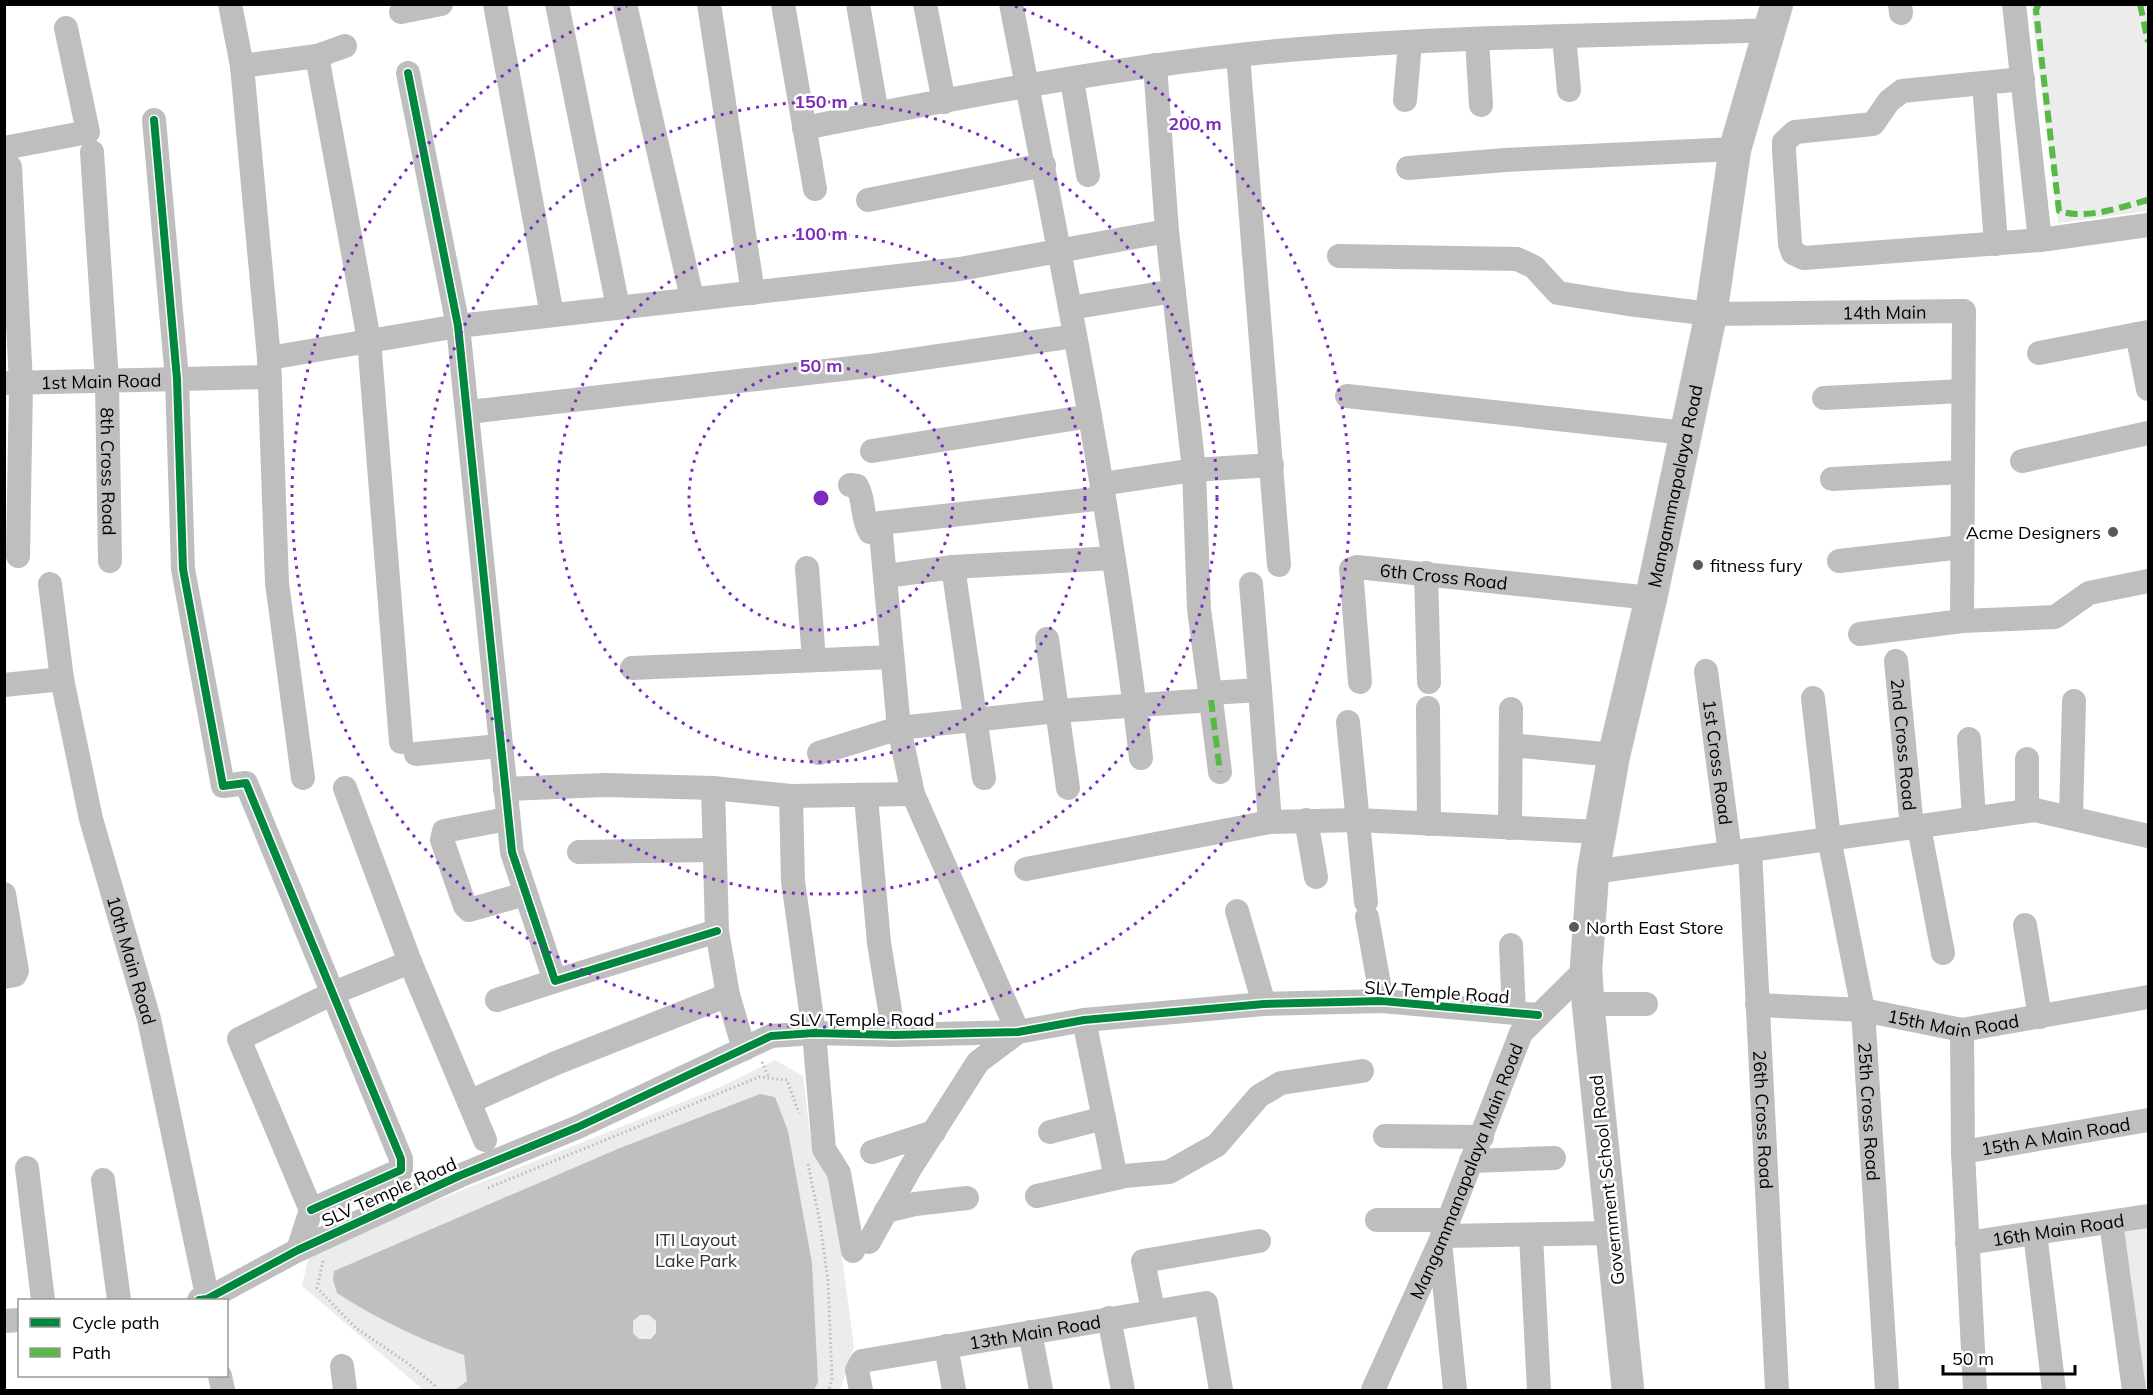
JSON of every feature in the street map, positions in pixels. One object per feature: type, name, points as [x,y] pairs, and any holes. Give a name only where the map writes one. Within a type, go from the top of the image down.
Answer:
[{"type":"main road","name":"Mangammapalaya Road","points":[[1586,969],[1593,872],[1614,755],[1651,598],[1711,314],[1735,149],[1774,17]]},
{"type":"main road","name":"Government School Road","points":[[1586,969],[1628,1390]]},
{"type":"street","points":[[230,4],[242,66],[270,367],[277,583],[303,778]]},
{"type":"street","points":[[401,12],[441,4]]},
{"type":"street","points":[[495,4],[552,315]]},
{"type":"street","points":[[558,4],[618,307]]},
{"type":"street","points":[[626,4],[692,298]]},
{"type":"street","points":[[709,4],[753,293]]},
{"type":"street","points":[[783,4],[815,189]]},
{"type":"street","points":[[858,4],[877,114]]},
{"type":"street","points":[[925,4],[944,102]]},
{"type":"street","points":[[1011,4],[1044,165],[1103,491],[1136,706],[1141,758]]},
{"type":"street","points":[[2014,4],[2040,240]]},
{"type":"street","points":[[804,128],[1155,65],[1238,56],[1410,43],[1564,38],[1774,17]]},
{"type":"street","points":[[18,556],[7,157],[88,132],[66,28]]},
{"type":"street","points":[[1564,38],[1569,90]]},
{"type":"street","points":[[1477,40],[1481,105]]},
{"type":"street","points":[[1405,100],[1410,43]]},
{"type":"street","points":[[242,66],[317,56],[345,46]]},
{"type":"street","points":[[317,56],[369,340],[409,748],[499,746]]},
{"type":"street","points":[[1238,56],[1280,565]]},
{"type":"street","points":[[1155,65],[1167,231],[1194,470],[1198,609],[1220,772]]},
{"type":"street","points":[[408,73],[458,326],[469,412],[499,746],[512,852],[555,981]]},
{"type":"street","points":[[2023,79],[1902,91],[1889,101],[1873,124],[1795,132],[1788,136],[1784,150],[1790,244],[1793,253],[1804,258],[1996,244],[2148,225]]},
{"type":"street","points":[[1072,80],[1088,175]]},
{"type":"street","points":[[1984,83],[1996,244]]},
{"type":"street","points":[[154,120],[177,379],[183,569],[223,786],[246,783],[331,994],[401,1159],[401,1170],[311,1210]]},
{"type":"street","points":[[1408,168],[1505,160],[1735,149]]},
{"type":"street","name":"8th Cross Road","points":[[92,152],[107,381],[110,561]]},
{"type":"street","points":[[868,200],[1044,165]]},
{"type":"street","name":"1st Main Road","points":[[13,383],[177,379],[270,367],[369,340],[458,326],[960,269],[1167,231]]},
{"type":"street","name":"14th Main","points":[[1339,256],[1510,258],[1527,262],[1558,293],[1711,314],[1964,310],[1962,621]]},
{"type":"street","points":[[1070,308],[1174,291]]},
{"type":"street","points":[[2039,353],[2143,333],[2148,388]]},
{"type":"street","points":[[469,412],[869,366],[1075,336]]},
{"type":"street","points":[[1824,398],[1963,391]]},
{"type":"street","points":[[1347,396],[1686,433]]},
{"type":"street","points":[[872,451],[1090,416]]},
{"type":"street","points":[[2022,461],[2148,433]]},
{"type":"street","points":[[791,796],[793,881],[814,1033],[824,1149],[839,1173],[861,1247],[978,1062],[1018,1032],[913,794],[899,728],[880,523],[1103,491],[1194,470],[1272,465]]},
{"type":"street","points":[[1832,479],[1963,472]]},
{"type":"street","points":[[850,485],[857,486],[860,491],[863,518],[870,532],[881,534]]},
{"type":"street","points":[[1839,561],[1962,547]]},
{"type":"street","points":[[886,576],[953,567],[1113,558]]},
{"type":"street","points":[[953,567],[984,778]]},
{"type":"street","name":"6th Cross Road","points":[[1360,682],[1351,569],[1356,567],[1651,598]]},
{"type":"street","points":[[807,568],[814,660]]},
{"type":"street","points":[[1426,573],[1429,682]]},
{"type":"street","points":[[1860,634],[1962,621],[2055,617],[2089,593],[2148,581]]},
{"type":"street","name":"10th Main Road","points":[[50,584],[62,679],[91,819],[149,1019],[205,1299]]},
{"type":"street","points":[[1251,584],[1270,822]]},
{"type":"street","points":[[1047,639],[1068,788]]},
{"type":"street","points":[[632,668],[892,657]]},
{"type":"street","name":"2nd Cross Road","points":[[1896,661],[1916,827],[1943,953]]},
{"type":"street","name":"1st Cross Road","points":[[1706,671],[1740,851]]},
{"type":"street","points":[[4,685],[62,679]]},
{"type":"street","points":[[819,753],[899,728],[1057,711],[1136,706],[1260,690]]},
{"type":"street","name":"25th Cross Road","points":[[1813,698],[1829,838],[1863,1010],[1887,1390]]},
{"type":"street","points":[[2070,818],[2074,701]]},
{"type":"street","points":[[1428,708],[1429,825]]},
{"type":"street","points":[[1510,828],[1511,709]]},
{"type":"street","points":[[1348,722],[1366,910],[1382,1001]]},
{"type":"street","points":[[1969,739],[1974,819]]},
{"type":"street","points":[[1511,745],[1614,755]]},
{"type":"street","points":[[2027,759],[2028,811]]},
{"type":"street","points":[[505,789],[605,785],[713,788],[791,796],[866,797],[913,794]]},
{"type":"street","points":[[345,788],[410,962],[486,1140]]},
{"type":"street","points":[[713,788],[717,931],[728,995],[744,1049]]},
{"type":"street","points":[[866,797],[879,943],[894,1035]]},
{"type":"street","points":[[1593,872],[2035,810],[2148,836]]},
{"type":"street","points":[[507,819],[455,827],[444,831],[442,840],[465,906],[469,910],[525,894]]},
{"type":"street","points":[[1306,820],[1316,877]]},
{"type":"street","points":[[1026,869],[1270,822],[1357,820],[1601,832]]},
{"type":"street","points":[[579,852],[713,850]]},
{"type":"street","name":"26th Cross Road","points":[[1740,851],[1757,1005],[1777,1390]]},
{"type":"street","points":[[4,894],[17,971],[15,975],[4,977]]},
{"type":"street","points":[[1237,911],[1264,1004]]},
{"type":"street","points":[[2025,925],[2040,1017]]},
{"type":"street","points":[[497,1000],[717,931]]},
{"type":"street","points":[[1510,945],[1526,1014]]},
{"type":"street","points":[[298,1250],[311,1210],[239,1039],[331,994],[410,962]]},
{"type":"street","name":"Mangammanapalaya Main Road","points":[[1373,1390],[1444,1232],[1482,1137],[1526,1014],[1586,969]]},
{"type":"street","points":[[469,1102],[556,1064],[728,995]]},
{"type":"street","name":"15th Main Road","points":[[1757,1005],[1863,1010],[1962,1030],[2148,997]]},
{"type":"street","name":"SLV Temple Road","points":[[207,1299],[298,1250],[459,1176],[578,1127],[771,1035],[1018,1032],[1084,1020],[1264,1004],[1382,1001],[1526,1014]]},
{"type":"street","points":[[1588,1004],[1646,1004]]},
{"type":"street","points":[[1084,1020],[1116,1178]]},
{"type":"street","points":[[1962,1030],[1963,1152],[1975,1390]]},
{"type":"street","points":[[1037,1196],[1116,1178],[1169,1172],[1217,1145],[1259,1096],[1281,1083],[1362,1071]]},
{"type":"street","points":[[1050,1132],[1104,1118]]},
{"type":"street","name":"15th A Main Road","points":[[1963,1152],[2148,1120]]},
{"type":"street","points":[[872,1152],[934,1132]]},
{"type":"street","points":[[1385,1136],[1482,1137]]},
{"type":"street","points":[[1471,1161],[1554,1158]]},
{"type":"street","points":[[27,1168],[43,1299]]},
{"type":"street","points":[[103,1180],[119,1299]]},
{"type":"street","points":[[886,1210],[968,1198]]},
{"type":"street","name":"16th Main Road","points":[[1967,1243],[2148,1216]]},
{"type":"street","points":[[1377,1221],[1444,1232],[1531,1236],[1612,1233]]},
{"type":"street","points":[[2111,1222],[2134,1390]]},
{"type":"street","points":[[1444,1232],[1455,1390]]},
{"type":"street","points":[[2035,1233],[2054,1390]]},
{"type":"street","points":[[1531,1236],[1539,1390]]},
{"type":"street","points":[[1154,1310],[1143,1261],[1259,1241]]},
{"type":"street","name":"13th Main Road","points":[[861,1390],[857,1370],[862,1361],[1206,1303],[1221,1390]]},
{"type":"street","points":[[1109,1318],[1123,1390]]},
{"type":"street","points":[[1030,1332],[1041,1390]]},
{"type":"street","points":[[946,1346],[954,1390]]},
{"type":"street","points":[[342,1366],[345,1390]]},
{"type":"path","points":[[485,1190],[759,1077],[788,1080],[799,1113]]},
{"type":"path","points":[[806,1155],[828,1281],[832,1378],[829,1390]]},
{"type":"path","points":[[327,1251],[319,1271],[317,1288],[356,1328],[409,1364],[434,1386],[435,1390]]},
{"type":"green space","points":[[2038,4],[2148,5],[2148,211],[2058,223],[2031,6]]},
{"type":"green space","name":"ITI Layout Lake Park","points":[[775,1060],[803,1076],[811,1143],[832,1181],[854,1347],[840,1390],[423,1390],[302,1286],[310,1251],[718,1088]]},
{"type":"green space","points":[[2148,1222],[2148,1390],[2142,1390],[2116,1227]]},
{"type":"shaded area","name":"ITI Layout Lake Park","points":[[760,1094],[775,1097],[788,1131],[812,1263],[818,1382],[814,1390],[455,1390],[467,1381],[464,1355],[399,1328],[337,1293],[333,1280],[334,1271],[620,1148]],"holes":[[[640,1315],[649,1315],[656,1321],[656,1333],[651,1339],[639,1339],[633,1333],[633,1321]]]},
{"type":"marked path","points":[[2039,4],[2036,10],[2059,211],[2092,213],[2148,200]]},
{"type":"marked path","points":[[2140,4],[2148,42]]},
{"type":"marked path","points":[[1211,700],[1220,772]]},
{"type":"cycle path","points":[[408,73],[458,326],[512,852],[555,981],[717,931]]},
{"type":"cycle path","points":[[154,120],[177,379],[183,569],[223,786],[246,783],[401,1159],[401,1170],[311,1210]]},
{"type":"cycle path","points":[[207,1299],[298,1250],[459,1176],[578,1127],[771,1036],[814,1033],[894,1035],[1018,1032],[1084,1020],[1264,1004],[1382,1001],[1538,1015]]},
{"type":"place","name":"Acme Designers","points":[[2113,532]]},
{"type":"place","name":"fitness fury","points":[[1698,565]]},
{"type":"place","name":"North East Store","points":[[1574,927]]}]
